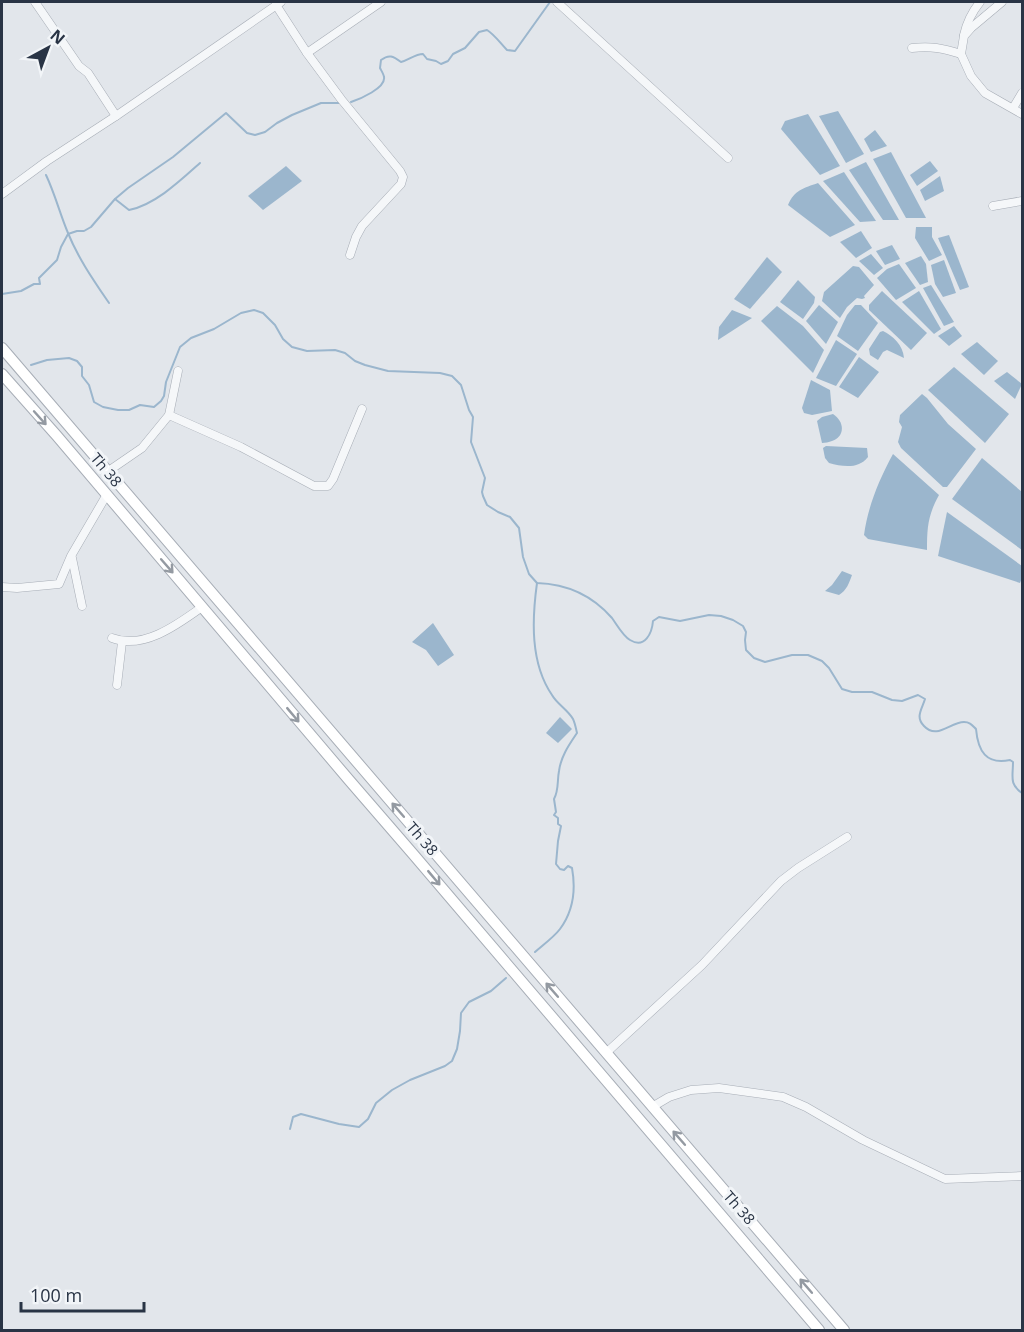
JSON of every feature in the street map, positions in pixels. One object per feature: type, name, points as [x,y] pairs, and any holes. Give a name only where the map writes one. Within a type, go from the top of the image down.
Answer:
[{"type":"street","points":[[35,2],[79,66],[88,73],[116,116]]},
{"type":"street","points":[[307,54],[381,2]]},
{"type":"street","points":[[557,2],[728,158]]},
{"type":"street","points":[[980,2],[970,14],[961,54],[971,76],[985,93],[1023,114]]},
{"type":"street","points":[[964,36],[1002,2]]},
{"type":"street","points":[[2,194],[278,3],[307,54],[403,177],[401,184],[362,226],[350,255]]},
{"type":"street","points":[[912,48],[929,46],[961,54]]},
{"type":"street","points":[[1013,108],[1023,93]]},
{"type":"street","points":[[993,206],[1023,201]]},
{"type":"street","name":"Th 38","points":[[2,348],[844,1330]]},
{"type":"street","points":[[107,472],[142,448],[169,415],[178,371]]},
{"type":"street","name":"Th 38","points":[[2,374],[819,1330]]},
{"type":"street","points":[[169,415],[241,447],[314,486],[328,486],[362,409]]},
{"type":"street","points":[[57,436],[70,428]]},
{"type":"street","points":[[2,587],[59,584],[71,556],[106,496]]},
{"type":"street","points":[[71,556],[82,606]]},
{"type":"street","points":[[112,638],[122,642],[152,637],[179,624],[202,608]]},
{"type":"street","points":[[117,685],[122,642]]},
{"type":"street","points":[[606,1053],[702,965],[781,881],[847,837]]},
{"type":"street","points":[[410,850],[423,840]]},
{"type":"street","points":[[652,1107],[669,1097],[691,1090],[719,1088],[783,1096],[863,1140],[945,1179],[1023,1176]]},
{"type":"water","points":[[838,111],[864,154],[846,163],[819,116]]},
{"type":"water","points":[[808,114],[840,166],[820,175],[781,129],[785,121]]},
{"type":"water","points":[[875,130],[887,146],[871,152],[864,139]]},
{"type":"water","points":[[891,152],[926,218],[906,218],[873,159]]},
{"type":"water","points":[[930,161],[938,171],[917,186],[910,175]]},
{"type":"water","points":[[866,162],[899,220],[883,220],[849,170]]},
{"type":"water","points":[[286,166],[302,181],[263,210],[248,196]]},
{"type":"water","points":[[844,172],[876,221],[860,222],[823,181]]},
{"type":"water","points":[[940,176],[944,191],[925,201],[920,190]]},
{"type":"water","points":[[818,183],[855,225],[830,237],[788,205],[796,193]]},
{"type":"water","points":[[916,227],[932,227],[932,237],[942,255],[929,261],[915,238]]},
{"type":"water","points":[[861,231],[872,248],[856,258],[840,242]]},
{"type":"water","points":[[949,235],[969,287],[960,290],[938,238]]},
{"type":"water","points":[[892,245],[900,259],[885,265],[876,251]]},
{"type":"water","points":[[871,254],[883,268],[874,275],[859,261]]},
{"type":"water","points":[[921,256],[926,264],[928,282],[920,285],[905,263]]},
{"type":"water","points":[[767,257],[782,272],[750,309],[734,299]]},
{"type":"water","points":[[944,260],[956,293],[943,297],[935,284],[931,265]]},
{"type":"water","points":[[899,264],[916,288],[896,300],[877,278],[887,269]]},
{"type":"water","points":[[853,266],[859,267],[874,285],[864,296],[865,298],[857,298],[840,318],[822,301],[824,292]]},
{"type":"water","points":[[798,280],[815,297],[814,303],[803,319],[780,302]]},
{"type":"water","points":[[931,285],[954,322],[944,326],[923,288]]},
{"type":"water","points":[[882,291],[927,333],[911,350],[869,310],[869,305]]},
{"type":"water","points":[[919,291],[941,329],[934,334],[902,302]]},
{"type":"water","points":[[819,305],[838,322],[826,344],[806,321]]},
{"type":"water","points":[[855,305],[861,305],[878,323],[858,351],[837,336],[847,315]]},
{"type":"water","points":[[777,306],[803,326],[824,350],[813,373],[761,321]]},
{"type":"water","points":[[732,310],[752,318],[718,340],[719,327]]},
{"type":"water","points":[[954,326],[962,336],[949,346],[938,336]]},
{"type":"water","points":[[883,331],[897,342],[904,358],[887,350],[878,360],[870,355],[869,349]]},
{"type":"water","points":[[836,340],[857,354],[836,386],[816,378]]},
{"type":"water","points":[[977,342],[998,361],[984,375],[961,354]]},
{"type":"water","points":[[859,357],[879,372],[858,398],[839,387]]},
{"type":"water","points":[[954,367],[1009,414],[985,443],[928,390]]},
{"type":"water","points":[[1007,372],[1022,384],[1015,399],[994,381]]},
{"type":"water","points":[[811,380],[830,390],[832,411],[812,415],[804,413],[802,408]]},
{"type":"water","points":[[922,394],[948,424],[976,449],[947,487],[943,487],[901,448],[898,442],[902,427],[899,422],[900,415]]},
{"type":"water","points":[[833,414],[841,424],[840,436],[822,443],[817,421]]},
{"type":"water","points":[[826,446],[867,448],[868,457],[860,464],[850,466],[829,463],[825,458],[823,448]]},
{"type":"water","points":[[893,454],[939,495],[929,521],[927,550],[868,539],[864,535],[875,493]]},
{"type":"water","points":[[982,458],[1022,492],[1022,550],[952,499]]},
{"type":"water","points":[[947,512],[1022,566],[1020,583],[938,556]]},
{"type":"water","points":[[842,571],[852,575],[844,591],[839,595],[825,591],[832,585]]},
{"type":"water","points":[[433,623],[454,655],[438,666],[426,650],[412,642]]},
{"type":"water","points":[[560,717],[572,729],[558,743],[546,733]]},
{"type":"waterway","points":[[351,102],[381,85],[384,81],[380,68],[381,60],[389,56],[401,62],[423,54],[427,59],[441,64],[465,48],[479,32],[487,30],[507,50],[515,51],[550,2]]},
{"type":"waterway","points":[[2,294],[21,291],[34,284],[40,284],[39,278],[57,260],[68,234],[91,227],[115,199],[128,188],[173,157],[226,113],[247,133],[255,135],[265,132],[292,115],[321,103],[340,103]]},
{"type":"waterway","points":[[115,199],[129,210],[139,207],[167,191],[200,163]]},
{"type":"waterway","points":[[46,175],[72,242],[109,303]]},
{"type":"waterway","points":[[31,365],[47,360],[69,358],[77,361],[82,367],[82,376],[89,385],[94,402],[103,407],[118,410],[129,410],[140,405],[154,407],[164,396],[166,382],[180,347],[191,338],[214,329],[241,313],[254,310],[263,313],[292,347],[307,351],[335,350],[365,365],[388,371],[440,373],[452,376],[461,385],[473,417],[471,442],[485,478],[483,496],[487,505],[510,517],[519,528],[523,557],[529,574],[537,583],[569,588],[587,597],[612,618],[625,636],[635,642],[640,643],[647,638],[653,621],[659,617],[680,621],[709,615],[721,616],[743,626],[746,632],[746,650],[754,658],[765,662],[792,655],[808,655],[822,661],[842,689],[852,692],[872,692],[892,700],[902,701],[918,695],[925,699],[920,716],[924,726],[929,730],[939,731],[959,723],[971,724],[976,729],[981,750],[985,755],[995,760],[1013,762],[1013,783],[1022,793]]},
{"type":"waterway","points":[[535,952],[560,929],[573,900],[572,868],[568,866],[564,870],[556,864],[561,826],[554,815],[556,812],[554,799],[562,760],[577,733],[573,719],[554,698],[545,682],[536,655],[534,611],[537,583]]},
{"type":"waterway","points":[[290,1129],[293,1117],[301,1114],[359,1127],[368,1119],[376,1103],[392,1090],[452,1061],[457,1049],[461,1013],[469,1002],[491,991],[506,978]]}]
